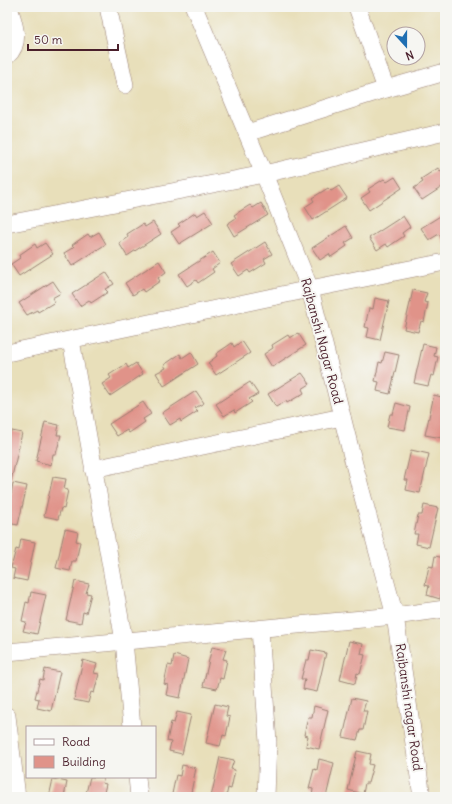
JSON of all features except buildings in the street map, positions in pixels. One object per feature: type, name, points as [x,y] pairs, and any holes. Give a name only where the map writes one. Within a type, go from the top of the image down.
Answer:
[{"type":"street","points":[[7,56],[13,51],[16,41],[15,27],[9,7]]},
{"type":"street","points":[[108,7],[125,85]]},
{"type":"street","name":"Rajbanshi Nagar Road","points":[[194,7],[264,174],[310,289],[342,417],[395,616]]},
{"type":"street","points":[[357,7],[386,89]]},
{"type":"street","points":[[247,133],[445,72]]},
{"type":"street","points":[[7,224],[264,174],[445,132]]},
{"type":"street","points":[[7,353],[310,289],[444,265]]},
{"type":"street","points":[[71,340],[124,641],[132,726]]},
{"type":"street","points":[[94,469],[342,417]]},
{"type":"street","points":[[7,652],[395,616],[445,609]]},
{"type":"street","name":"Rajbanshi nagar Road","points":[[395,616],[422,797]]},
{"type":"street","points":[[260,629],[268,742],[266,797]]},
{"type":"street","points":[[7,716],[17,797]]},
{"type":"street","points":[[137,778],[139,797]]}]
